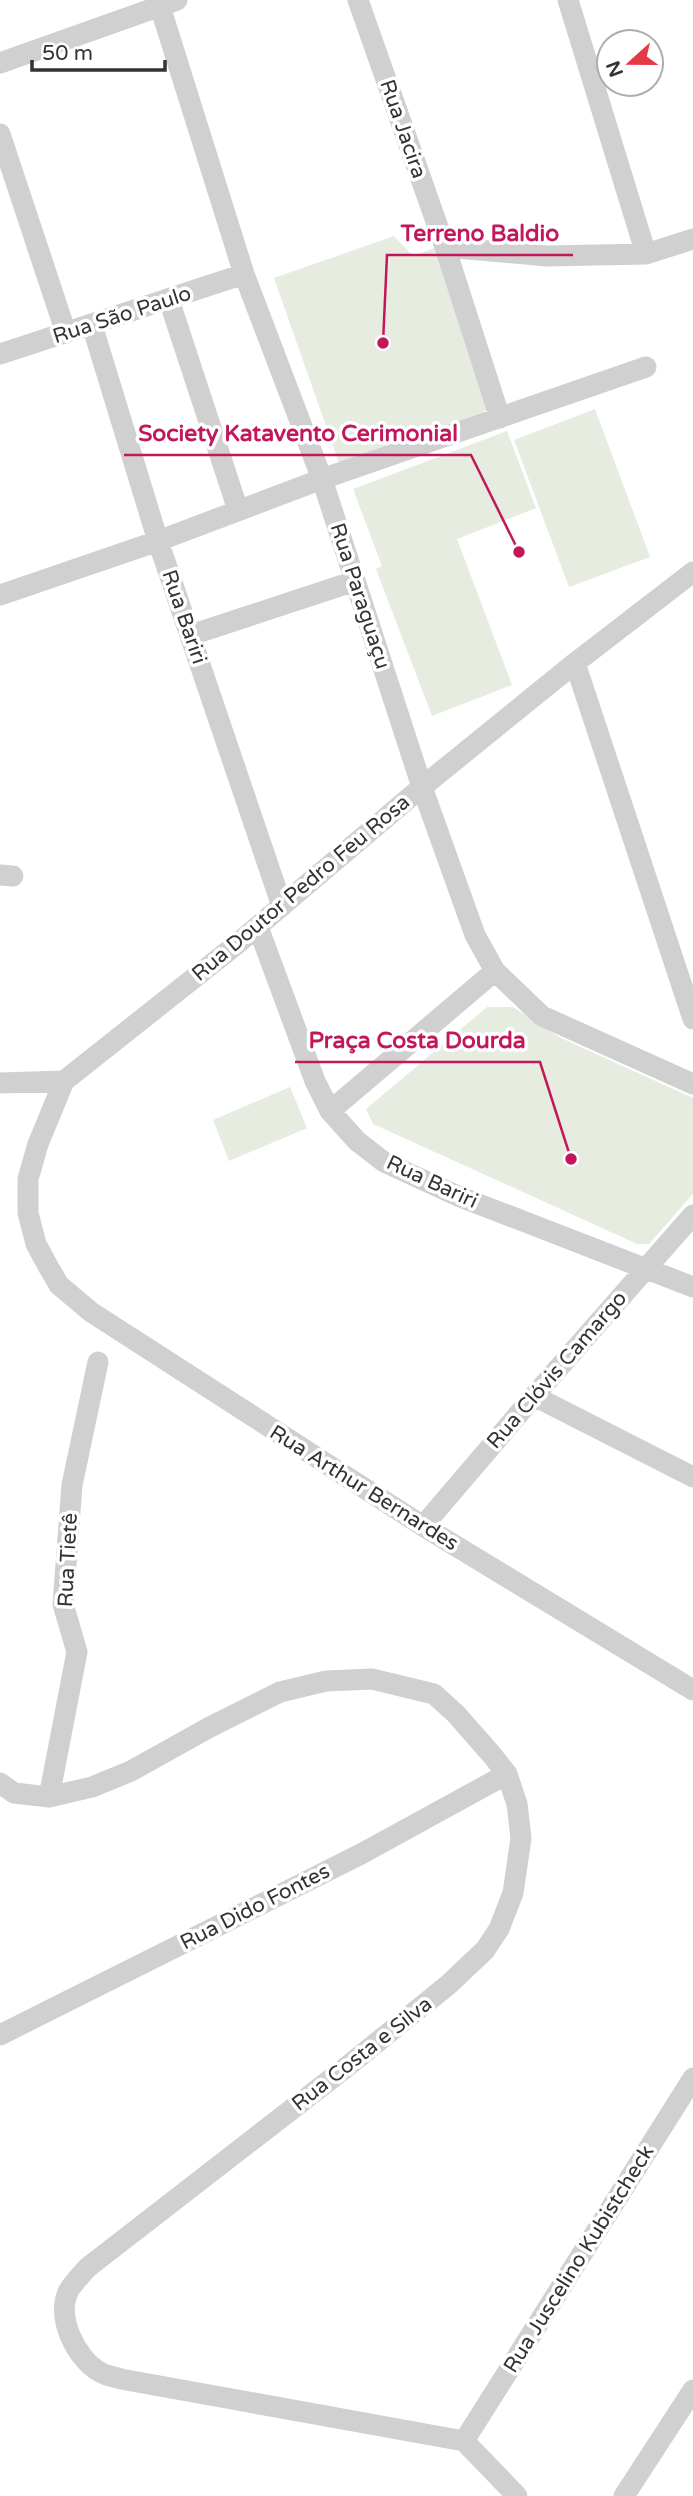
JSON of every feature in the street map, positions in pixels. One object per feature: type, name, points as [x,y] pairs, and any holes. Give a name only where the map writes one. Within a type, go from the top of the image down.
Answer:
[{"type":"street","name":"Rua Jacira","points":[[358,0],[500,418]]},
{"type":"street","points":[[568,0],[646,254]]},
{"type":"street","points":[[0,63],[165,2]]},
{"type":"street","name":"Rua Paraguaçu","points":[[165,2],[244,274],[322,479],[422,787],[475,935],[495,971],[542,1017],[693,1084]]},
{"type":"street","points":[[0,134],[66,333]]},
{"type":"street","points":[[444,247],[547,256],[646,254],[693,239]]},
{"type":"street","name":"Rua São Paulo","points":[[0,354],[244,274]]},
{"type":"street","points":[[169,300],[238,510]]},
{"type":"street","name":"Rua Bariri","points":[[92,326],[158,541],[282,906]]},
{"type":"street","points":[[0,595],[158,541],[322,479],[646,368]]},
{"type":"street","name":"Rua Doutor Pedro Feu Rosa","points":[[49,1268],[36,1244],[28,1213],[28,1179],[38,1144],[64,1081],[258,927],[422,787],[575,663],[693,572]]},
{"type":"street","points":[[191,635],[355,581]]},
{"type":"street","points":[[575,663],[693,1019]]},
{"type":"street","name":"Rua Bariri","points":[[258,927],[315,1081],[330,1111],[357,1141],[384,1162],[458,1196],[693,1287]]},
{"type":"street","points":[[330,1111],[495,971]]},
{"type":"street","points":[[0,1083],[64,1081]]},
{"type":"street","name":"Rua Clóvis Camargo","points":[[423,1526],[693,1215]]},
{"type":"street","name":"Rua Arthur Bernardes","points":[[49,1268],[60,1285],[91,1312],[423,1526],[693,1690]]},
{"type":"street","name":"Rua Tietê","points":[[49,1797],[77,1652],[63,1604],[72,1485],[98,1362]]},
{"type":"street","points":[[534,1396],[693,1477]]},
{"type":"street","name":"Rua Costa e Silva","points":[[0,1783],[14,1793],[49,1797],[93,1787],[131,1771],[280,1692],[326,1681],[372,1679],[434,1693],[456,1714],[506,1774],[517,1804],[521,1838],[513,1894],[499,1929],[485,1950],[448,1986],[87,2268],[68,2292],[65,2315],[70,2337],[85,2358],[100,2372],[121,2379],[464,2441]]},
{"type":"street","name":"Rua Dido Fontes","points":[[0,2035],[350,1860],[506,1774]]},
{"type":"street","name":"Rua Juscelino Kubistcheck","points":[[464,2441],[693,2078]]},
{"type":"street","points":[[624,2496],[693,2390]]},
{"type":"street","points":[[464,2441],[517,2496]]},
{"type":"shaded area","points":[[394,236],[413,256],[437,247],[491,409],[339,463],[274,278]]},
{"type":"shaded area","points":[[595,409],[650,557],[569,587],[514,440]]},
{"type":"shaded area","points":[[507,431],[536,508],[457,539],[512,685],[432,716],[376,569],[382,566],[353,489]]},
{"type":"shaded area","points":[[487,1007],[513,1007],[561,1038],[693,1098],[693,1194],[649,1244],[637,1244],[373,1124],[366,1109]]},
{"type":"shaded area","points":[[290,1087],[307,1128],[229,1161],[213,1120]]},
{"type":"place","name":"Terreno Baldio","points":[[383,343]]},
{"type":"place","name":"Society Katavento Cerimonial","points":[[519,552]]},
{"type":"place","name":"Praça Costa Dourda","points":[[571,1159]]}]
